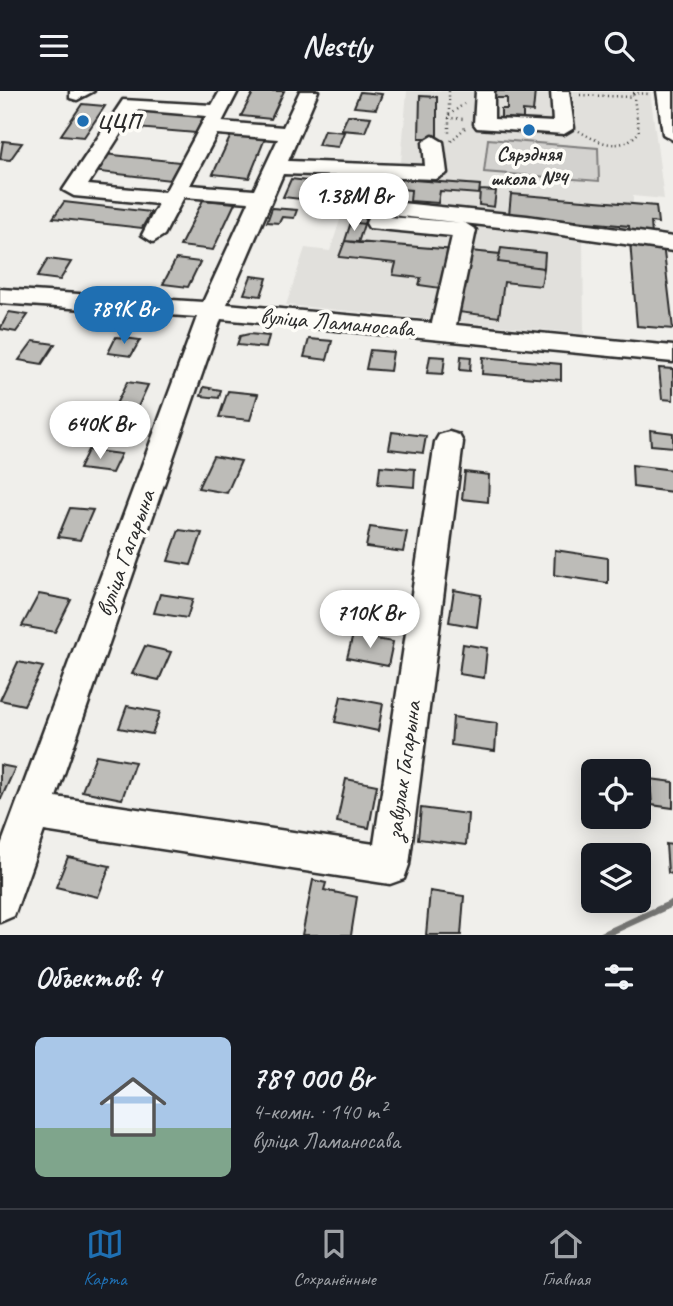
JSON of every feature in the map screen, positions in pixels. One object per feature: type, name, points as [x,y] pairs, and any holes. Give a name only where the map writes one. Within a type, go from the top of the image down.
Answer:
[{"type":"street","points":[[153,235],[229,91]]},
{"type":"street","name":"вуліца Гагарына","points":[[0,902],[212,310],[309,91]]},
{"type":"street","points":[[485,91],[484,124],[564,128],[560,93]]},
{"type":"street","points":[[660,93],[673,134]]},
{"type":"street","points":[[262,197],[74,190],[131,104],[290,134]]},
{"type":"street","points":[[275,167],[436,173],[433,142]]},
{"type":"street","points":[[442,332],[465,230],[377,223],[382,208],[527,223],[673,244]]},
{"type":"street","name":"вуліца Ламаносава","points":[[0,296],[212,310],[673,354]]},
{"type":"street","name":"завулак Гагарына","points":[[32,811],[390,865],[449,442]]},
{"type":"path","points":[[433,142],[449,143],[449,91]]},
{"type":"path","points":[[597,91],[598,96]]},
{"type":"path","points":[[614,91],[615,96]]},
{"type":"path","points":[[560,93],[598,96],[660,93]]},
{"type":"path","points":[[563,119],[600,145],[626,142],[639,132],[633,94]]},
{"type":"path","points":[[448,118],[475,119]]},
{"type":"shaded area","points":[[407,91],[650,91],[664,199],[633,196],[633,204],[656,206],[658,223],[651,223],[652,236],[583,237],[584,334],[286,305],[305,248],[330,251],[353,180],[399,186]]},
{"type":"shaded area","points":[[488,139],[598,148],[599,181],[484,172]]},
{"type":"building","points":[[254,91],[284,91],[271,119],[241,116]]},
{"type":"building","points":[[493,91],[535,91],[533,112],[523,111],[523,119],[501,118],[501,109],[507,109],[507,98],[493,98]]},
{"type":"building","points":[[493,91],[535,91],[533,112],[523,111],[523,119],[501,118],[501,109],[507,109],[507,98],[493,98]]},
{"type":"building","points":[[360,92],[382,94],[376,109],[354,107]]},
{"type":"building","points":[[420,96],[437,97],[437,138],[419,138]]},
{"type":"building","name":"ЦЦП","points":[[82,104],[105,106],[84,137],[61,135]]},
{"type":"building","points":[[133,109],[204,115],[196,133],[123,127]]},
{"type":"building","points":[[348,115],[371,117],[365,132],[341,130]]},
{"type":"building","points":[[324,130],[344,132],[338,147],[318,145]]},
{"type":"building","points":[[232,133],[266,136],[249,178],[213,174]]},
{"type":"building","points":[[3,141],[22,143],[10,160],[0,159]]},
{"type":"building","points":[[104,154],[180,162],[170,180],[92,171]]},
{"type":"building","points":[[291,179],[316,182],[309,200],[283,197]]},
{"type":"building","points":[[400,179],[480,185],[479,194],[440,191],[438,203],[410,201],[411,190],[399,189]]},
{"type":"building","points":[[361,188],[401,192],[399,203],[358,200]]},
{"type":"building","points":[[480,190],[496,191],[494,207],[479,205]]},
{"type":"building","points":[[511,194],[656,206],[658,223],[651,222],[652,236],[630,234],[629,226],[509,215]]},
{"type":"building","points":[[203,200],[235,203],[213,250],[180,246]]},
{"type":"building","points":[[358,200],[372,201],[364,224],[351,222]]},
{"type":"building","points":[[64,202],[151,212],[142,228],[53,218]]},
{"type":"building","points":[[272,208],[297,210],[294,218],[282,217],[279,223],[267,222]]},
{"type":"building","points":[[351,222],[364,224],[358,243],[345,241]]},
{"type":"building","points":[[345,241],[455,250],[447,289],[419,285],[421,278],[393,275],[396,263],[339,257]]},
{"type":"building","points":[[630,241],[663,244],[673,329],[637,326]]},
{"type":"building","points":[[501,248],[545,253],[544,268],[498,262]]},
{"type":"building","points":[[470,251],[500,254],[498,262],[544,268],[541,286],[504,282],[499,317],[458,312]]},
{"type":"building","points":[[48,259],[71,262],[60,280],[37,277]]},
{"type":"building","points":[[176,259],[200,262],[188,287],[163,284]]},
{"type":"building","points":[[251,276],[267,278],[261,296],[244,294]]},
{"type":"building","points":[[9,312],[28,315],[16,332],[0,329]]},
{"type":"building","points":[[240,336],[269,336],[266,348],[237,345]]},
{"type":"building","points":[[116,337],[140,340],[131,356],[108,353]]},
{"type":"building","points":[[309,339],[332,341],[327,360],[304,357]]},
{"type":"building","points":[[33,341],[55,344],[42,364],[19,360]]},
{"type":"building","points":[[370,350],[393,352],[390,371],[366,369]]},
{"type":"building","points":[[430,356],[445,357],[443,374],[427,373]]},
{"type":"building","points":[[461,356],[471,357],[470,371],[460,370]]},
{"type":"building","points":[[483,357],[561,364],[561,380],[482,374]]},
{"type":"building","points":[[659,368],[673,369],[673,400],[662,399]]},
{"type":"building","points":[[127,382],[148,385],[138,407],[116,404]]},
{"type":"building","points":[[204,387],[221,390],[219,398],[201,396]]},
{"type":"building","points":[[228,391],[258,394],[250,420],[219,417]]},
{"type":"building","points":[[650,430],[673,433],[673,447],[651,445]]},
{"type":"building","points":[[392,432],[426,436],[423,453],[389,449]]},
{"type":"building","points":[[88,450],[121,454],[112,473],[79,469]]},
{"type":"building","points":[[213,456],[241,461],[227,493],[198,488]]},
{"type":"building","points":[[632,465],[673,470],[673,492],[633,487]]},
{"type":"building","points":[[380,466],[415,469],[414,487],[378,484]]},
{"type":"building","points":[[465,472],[489,475],[488,502],[462,499]]},
{"type":"building","points":[[70,508],[93,510],[80,540],[58,537]]},
{"type":"building","points":[[370,527],[407,532],[403,552],[366,547]]},
{"type":"building","points":[[179,530],[202,533],[191,565],[168,561]]},
{"type":"building","points":[[555,550],[608,558],[608,583],[554,575]]},
{"type":"building","points":[[454,590],[481,595],[477,627],[449,622]]},
{"type":"building","points":[[39,594],[71,600],[55,632],[22,626]]},
{"type":"building","points":[[160,594],[193,599],[187,618],[154,613]]},
{"type":"building","points":[[353,635],[393,642],[388,666],[347,658]]},
{"type":"building","points":[[463,644],[487,648],[484,678],[459,674]]},
{"type":"building","points":[[145,646],[171,652],[159,680],[132,674]]},
{"type":"building","points":[[18,662],[43,667],[24,705],[0,700]]},
{"type":"building","points":[[341,696],[383,704],[378,731],[335,722]]},
{"type":"building","points":[[127,706],[160,712],[152,734],[119,728]]},
{"type":"building","points":[[453,717],[497,723],[495,751],[451,745]]},
{"type":"building","points":[[96,755],[135,762],[122,799],[82,791]]},
{"type":"building","points":[[0,765],[15,768],[1,799],[0,799]]},
{"type":"building","points":[[346,779],[377,785],[369,828],[337,822]]},
{"type":"building","points":[[651,779],[673,782],[673,808],[652,805]]},
{"type":"building","points":[[421,808],[468,814],[466,845],[418,839]]},
{"type":"building","points":[[666,844],[673,845],[673,874],[668,873]]},
{"type":"building","points":[[68,857],[110,866],[98,897],[56,887]]},
{"type":"building","points":[[313,880],[326,883],[324,890],[357,897],[351,935],[302,935]]},
{"type":"building","points":[[430,891],[464,896],[461,935],[426,935]]},
{"type":"waterway","points":[[603,935],[673,903]]},
{"type":"place","name":"ЦЦП","points":[[83,121]]},
{"type":"place","name":"Сярэдняя школа №4","points":[[529,130]]}]
